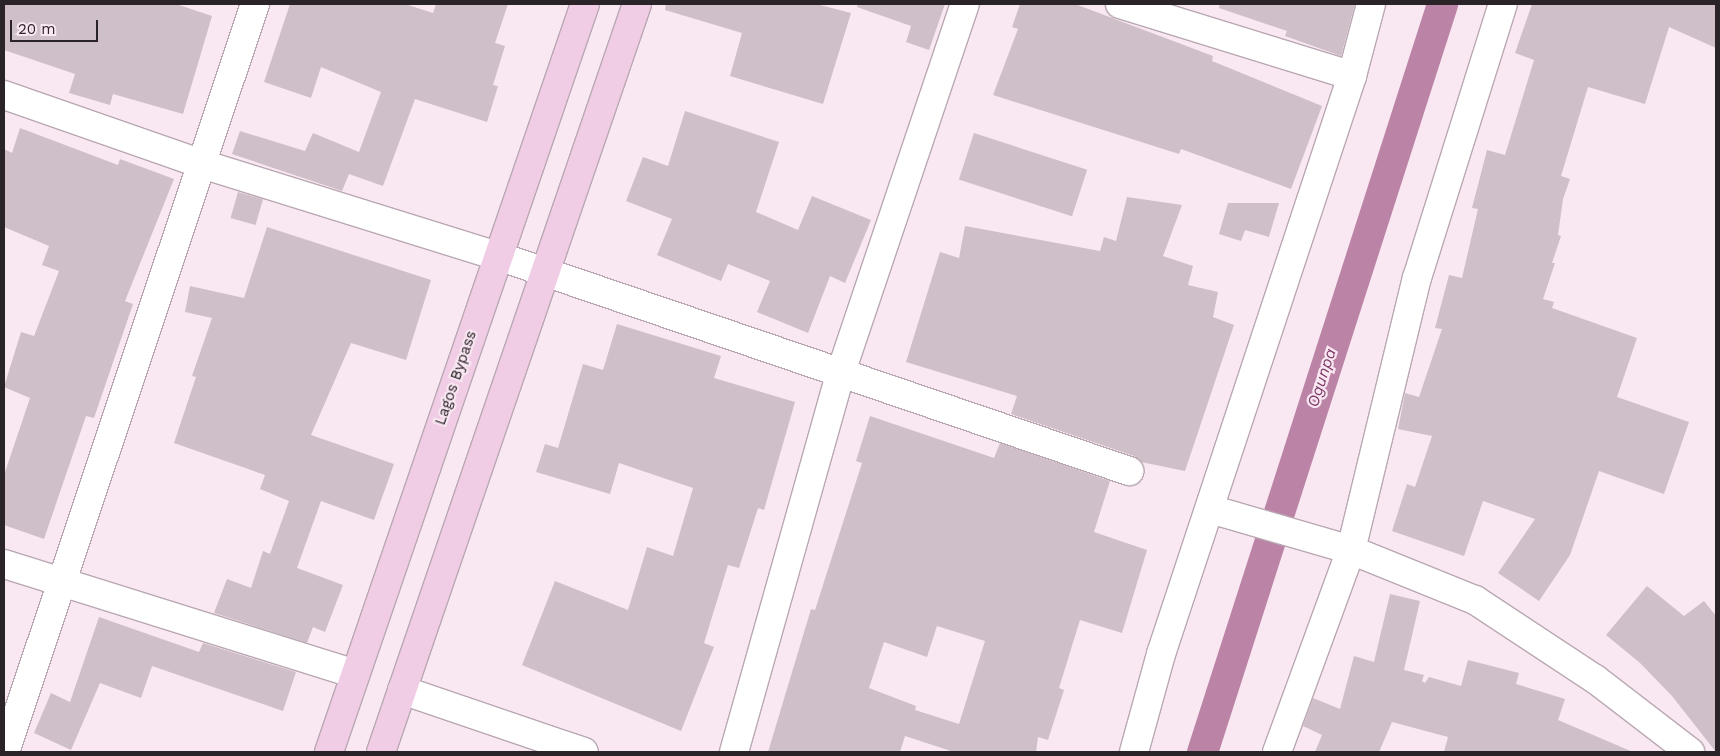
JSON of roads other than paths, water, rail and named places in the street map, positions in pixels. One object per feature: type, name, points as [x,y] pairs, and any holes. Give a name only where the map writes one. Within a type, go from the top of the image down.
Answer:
[{"type":"main road","name":"Lagos Bypass","points":[[329,752],[586,4]]},
{"type":"main road","points":[[380,752],[547,274],[637,4]]},
{"type":"street","points":[[5,752],[255,4]]},
{"type":"street","points":[[734,752],[840,375],[965,4]]},
{"type":"street","points":[[1120,4],[1352,76]]},
{"type":"street","points":[[1134,752],[1161,654],[1352,76],[1370,4]]},
{"type":"street","points":[[1277,752],[1349,550],[1417,278],[1504,4]]},
{"type":"street","points":[[4,95],[202,164],[498,256],[840,375],[1129,471]]},
{"type":"street","points":[[1210,509],[1349,550],[1475,600],[1595,679],[1690,752]]},
{"type":"street","points":[[4,564],[355,674]]},
{"type":"street","points":[[402,690],[584,752]]},
{"type":"waterway","name":"Ogunpa","points":[[1202,752],[1442,4]]}]
